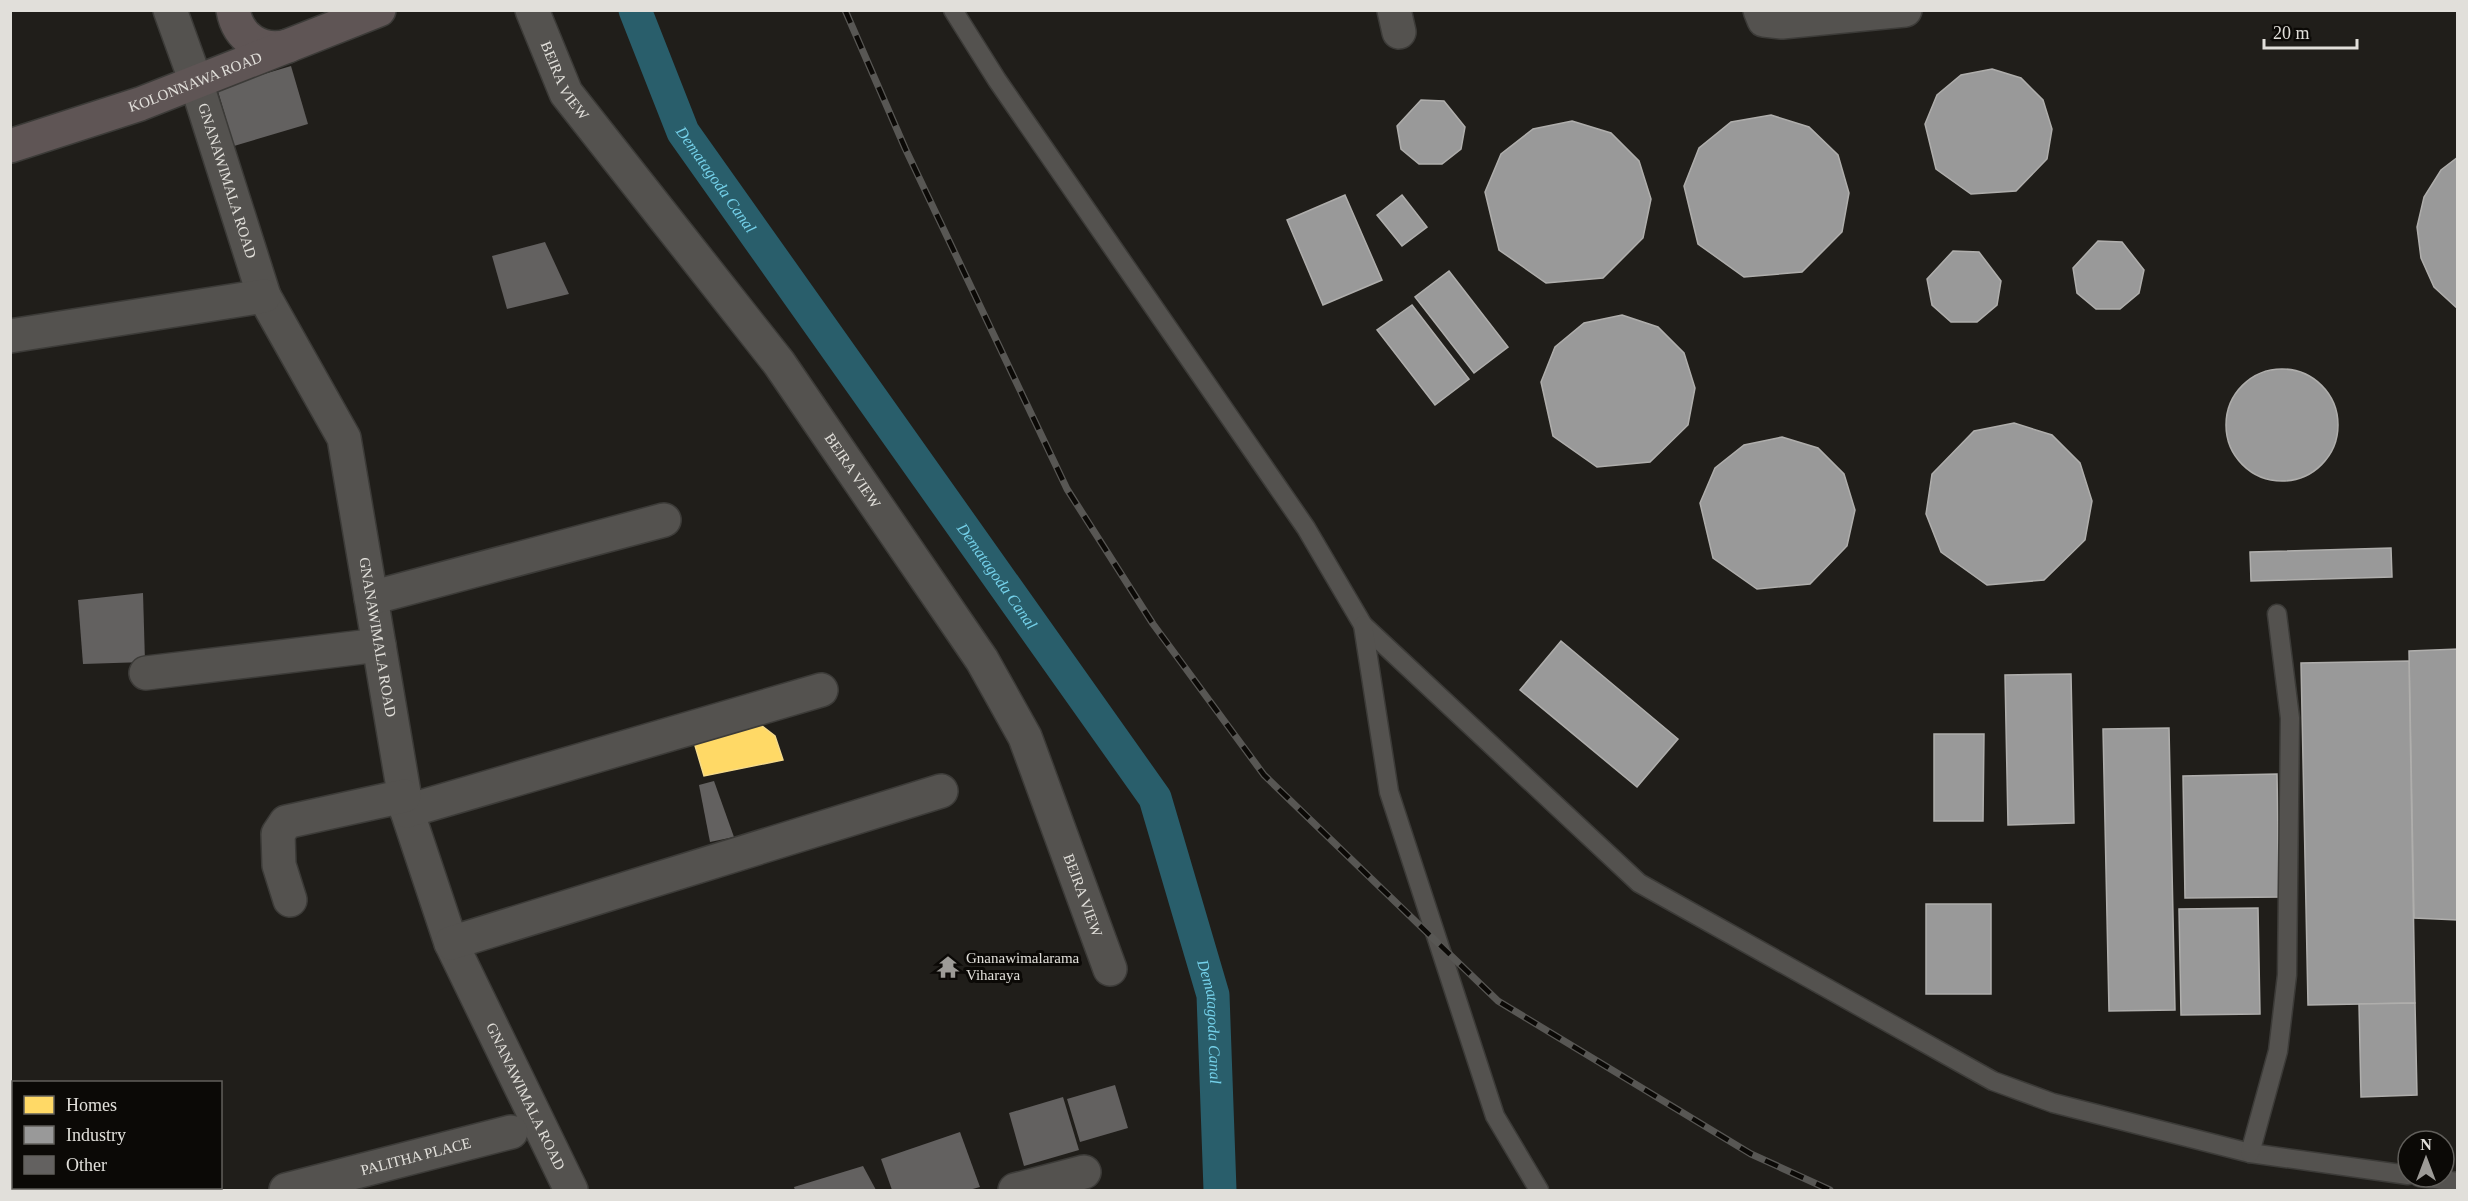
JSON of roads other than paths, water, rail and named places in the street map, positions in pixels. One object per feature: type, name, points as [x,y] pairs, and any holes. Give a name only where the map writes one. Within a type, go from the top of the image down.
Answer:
[{"type":"main road","points":[[233,10],[235,21],[242,33],[252,42],[265,48],[279,49],[293,45],[304,37],[313,26],[317,10]]},
{"type":"main road","name":"KOLONNAWA ROAD","points":[[10,146],[141,104],[379,10]]},
{"type":"street","name":"GNANAWIMALA ROAD","points":[[170,10],[196,82],[264,296],[344,438],[405,803],[451,943],[571,1191]]},
{"type":"street","name":"BEIRA VIEW","points":[[532,10],[566,93],[779,363],[982,660],[1025,737],[1110,969]]},
{"type":"street","points":[[1760,10],[1764,20],[1782,22],[1905,10]]},
{"type":"street","points":[[10,336],[264,296]]},
{"type":"street","points":[[370,598],[664,520]]},
{"type":"street","points":[[146,673],[379,645]]},
{"type":"street","points":[[290,900],[279,865],[278,834],[286,822],[405,803],[821,690]]},
{"type":"street","points":[[451,943],[940,791]]},
{"type":"street","name":"PALITHA PLACE","points":[[286,1191],[326,1186],[511,1132]]},
{"type":"street","points":[[1015,1191],[1084,1172]]},
{"type":"lane","points":[[953,10],[997,80],[1306,528],[1363,625],[1639,883],[1994,1081],[2053,1103],[2250,1153],[2396,1173]]},
{"type":"lane","points":[[2250,1153],[2278,1051],[2288,975],[2290,718],[2277,614]]},
{"type":"lane","points":[[1363,625],[1389,792],[1495,1116],[1539,1191]]},
{"type":"waterway","name":"Dematagoda Canal","points":[[635,10],[683,132],[1155,798],[1213,995],[1220,1190]]},
{"type":"railway","points":[[845,10],[905,148],[1067,489],[1153,624],[1264,775],[1498,1001],[1751,1154],[1830,1190]]},
{"type":"place","name":"Gnanawimalarama Viharaya","points":[[948,967]]}]
